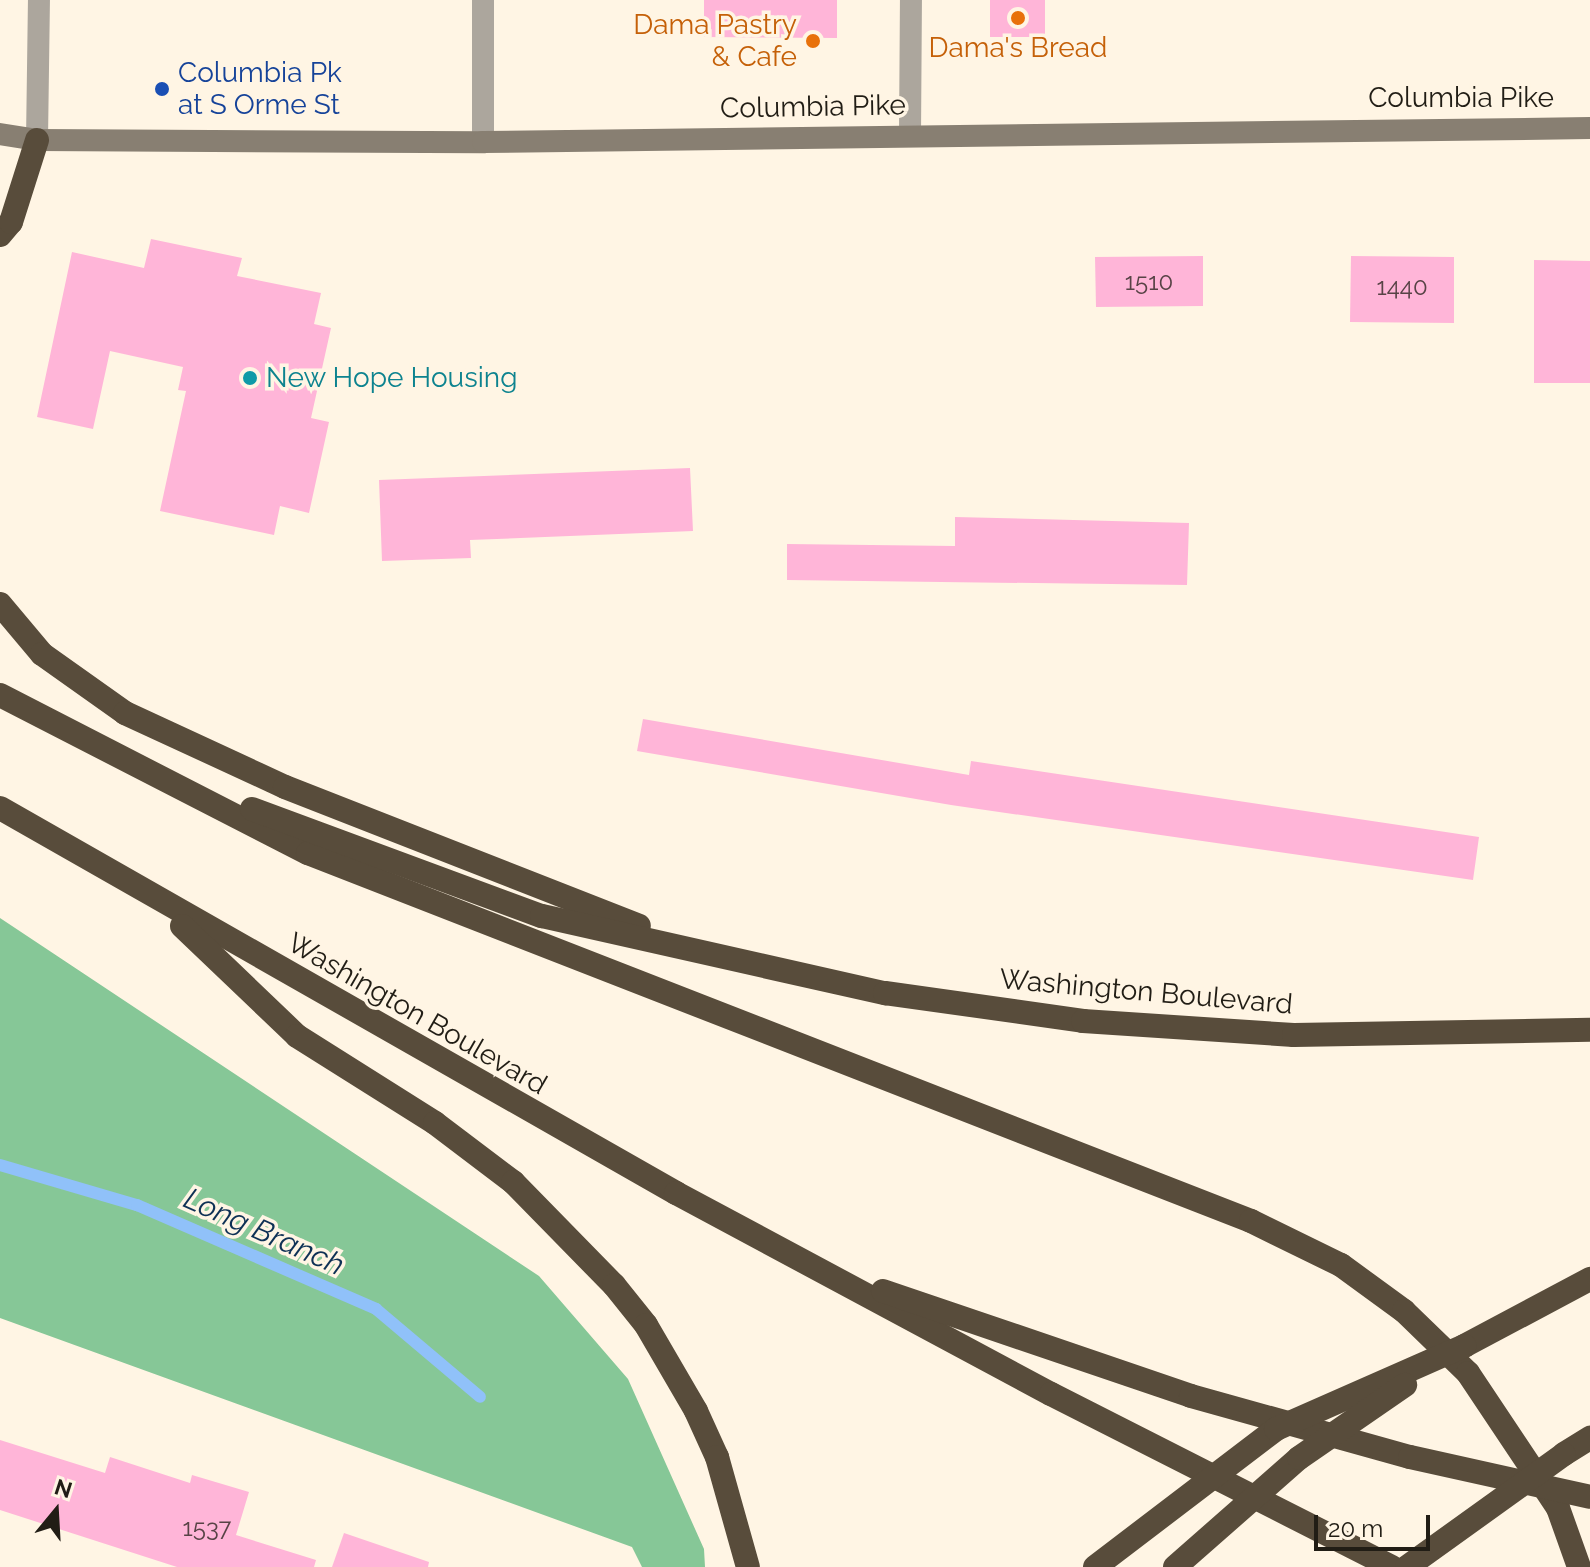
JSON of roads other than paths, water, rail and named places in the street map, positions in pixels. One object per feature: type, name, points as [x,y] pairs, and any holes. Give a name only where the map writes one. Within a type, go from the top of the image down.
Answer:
[{"type":"highway","points":[[0,235],[11,222],[37,140]]},
{"type":"highway","points":[[0,604],[42,654],[125,713],[285,787],[704,954]]},
{"type":"highway","points":[[0,695],[308,853],[1251,1221],[1341,1265],[1404,1311],[1468,1373],[1558,1508],[1579,1567]]},
{"type":"highway","points":[[127,760],[542,916],[704,954]]},
{"type":"highway","name":"Washington Boulevard","points":[[4,812],[155,900],[809,1265]]},
{"type":"highway","points":[[155,900],[297,1036],[435,1123],[513,1182],[614,1285],[646,1325],[696,1411],[717,1457],[748,1567]]},
{"type":"highway","name":"Washington Boulevard","points":[[704,954],[885,993],[1083,1021],[1294,1035],[1590,1030]]},
{"type":"highway","points":[[809,1265],[1191,1396],[1410,1457],[1590,1497]]},
{"type":"highway","points":[[809,1265],[1392,1567]]},
{"type":"highway","points":[[1095,1567],[1276,1429],[1464,1346],[1590,1279]]},
{"type":"highway","points":[[1175,1567],[1299,1458],[1464,1346]]},
{"type":"highway","points":[[1407,1567],[1590,1438]]},
{"type":"main road","name":"Columbia Pike","points":[[0,134],[37,140],[483,142],[1590,128]]},
{"type":"main road","name":"Columbia Pike","points":[[0,148],[37,140]]},
{"type":"street","points":[[37,140],[39,0]]},
{"type":"street","points":[[483,0],[483,142]]},
{"type":"street","points":[[910,136],[911,0]]},
{"type":"waterway","name":"Long Branch","points":[[0,1165],[137,1205],[376,1309],[480,1397]]},
{"type":"place","name":"Dama's Bread","points":[[1018,18]]},
{"type":"place","name":"Dama Pastry & Cafe","points":[[813,41]]},
{"type":"place","name":"Columbia Pk at S Orme St","points":[[162,89]]},
{"type":"place","name":"New Hope Housing","points":[[250,378]]}]
